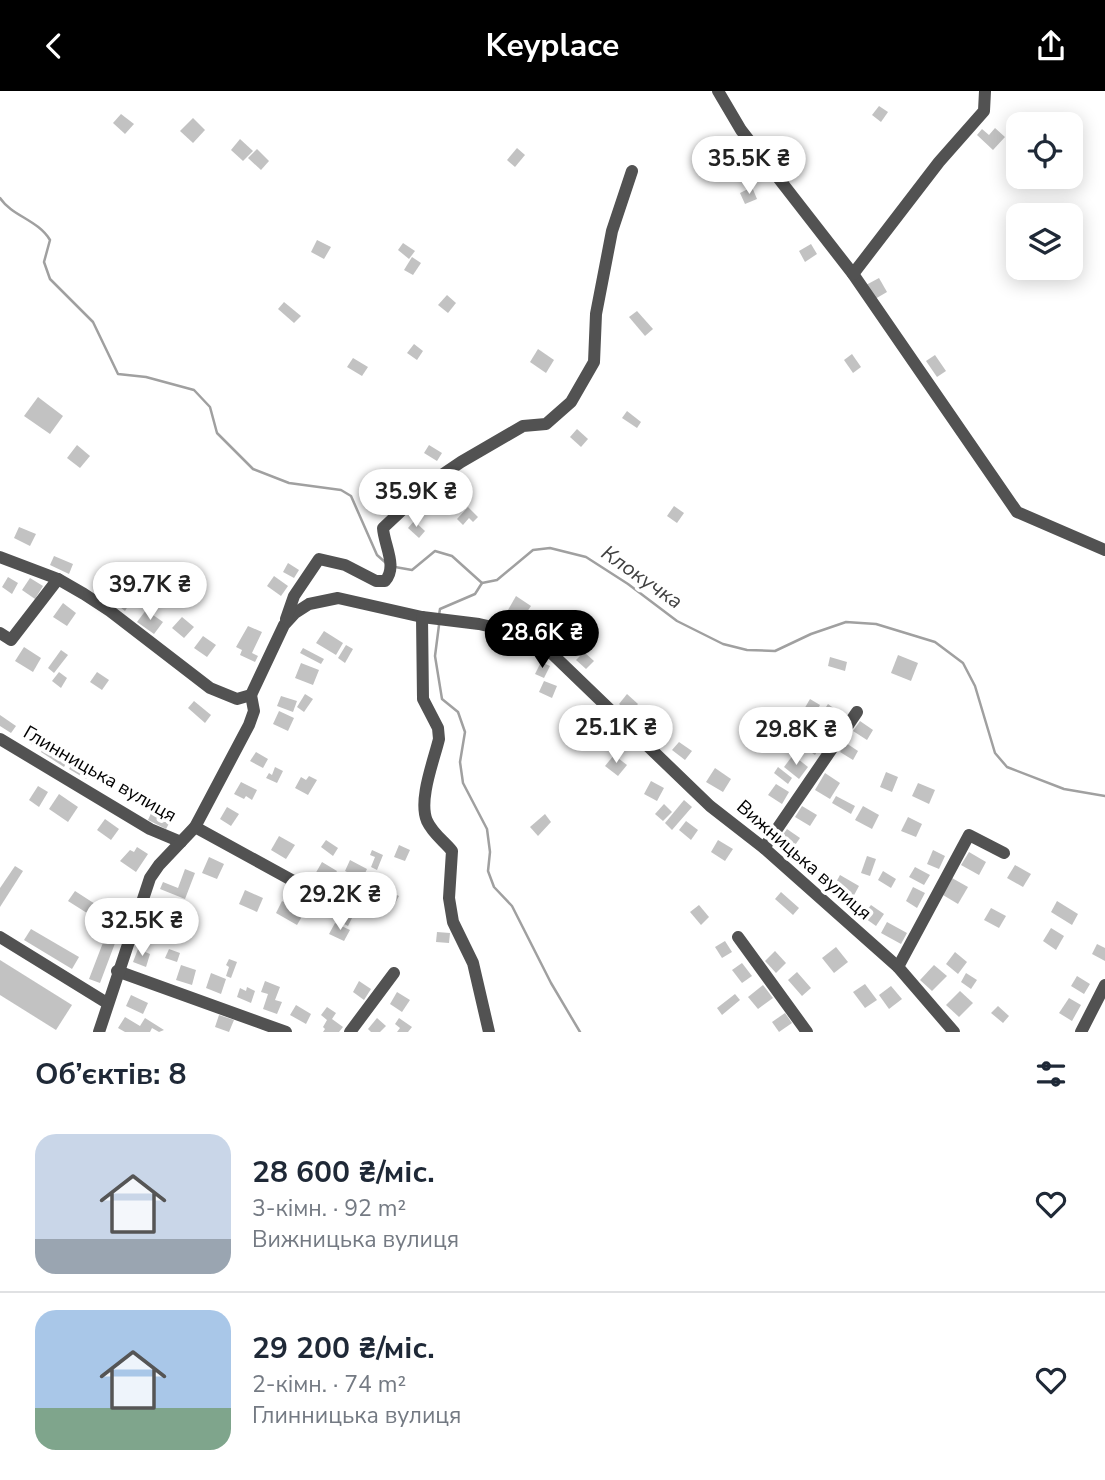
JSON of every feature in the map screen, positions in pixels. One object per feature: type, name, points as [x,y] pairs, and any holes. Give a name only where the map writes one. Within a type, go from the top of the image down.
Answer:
[{"type":"street","points":[[719,91],[741,130],[853,274],[1017,512],[1105,550]]},
{"type":"street","points":[[853,274],[939,162],[984,111],[985,91]]},
{"type":"street","points":[[284,625],[294,596],[319,559],[345,565],[376,581],[385,581],[391,567],[383,528],[399,511],[433,481],[461,462],[523,426],[546,423],[571,403],[594,362],[596,314],[612,231],[632,171]]},
{"type":"street","points":[[0,557],[58,579],[110,611],[210,688],[237,699],[251,695]]},
{"type":"street","points":[[0,633],[11,641],[58,579]]},
{"type":"street","name":"Вижницька вулиця","points":[[99,1032],[150,878],[195,827],[249,725],[254,711],[251,695],[284,625],[295,613],[309,604],[338,598],[426,618],[522,634],[545,647],[710,806],[764,848],[898,967],[954,1032]]},
{"type":"street","points":[[426,618],[423,699],[439,728],[439,739],[424,803],[427,820],[438,837],[452,851],[449,898],[453,922],[473,963],[489,1032]]},
{"type":"street","points":[[764,848],[857,712]]},
{"type":"street","name":"Глинницька вулиця","points":[[0,739],[150,829],[181,842]]},
{"type":"street","name":"Глинницька вулиця","points":[[195,827],[328,900]]},
{"type":"street","points":[[898,967],[969,835],[1004,853]]},
{"type":"street","points":[[0,937],[107,1003]]},
{"type":"street","points":[[738,937],[807,1032]]},
{"type":"street","points":[[117,971],[286,1032]]},
{"type":"street","points":[[350,1032],[394,973]]},
{"type":"street","points":[[1081,1032],[1105,985]]},
{"type":"building","points":[[879,106],[888,112],[881,122],[872,115]]},
{"type":"building","points":[[121,114],[134,124],[125,134],[113,123]]},
{"type":"building","points":[[193,118],[205,130],[193,143],[180,131]]},
{"type":"building","points":[[995,128],[1005,137],[993,150],[977,135],[982,129],[989,135]]},
{"type":"building","points":[[240,139],[253,151],[243,161],[231,150]]},
{"type":"building","points":[[517,148],[525,155],[515,167],[507,160]]},
{"type":"building","points":[[257,149],[269,161],[261,170],[248,158]]},
{"type":"building","points":[[752,187],[757,199],[745,204],[740,193]]},
{"type":"building","points":[[317,240],[331,247],[324,259],[311,252]]},
{"type":"building","points":[[403,243],[415,251],[409,259],[398,250]]},
{"type":"building","points":[[811,244],[817,254],[805,262],[799,251]]},
{"type":"building","points":[[412,257],[421,263],[413,275],[404,270]]},
{"type":"building","points":[[879,278],[887,292],[875,299],[866,285]]},
{"type":"building","points":[[447,295],[456,303],[448,313],[438,305]]},
{"type":"building","points":[[284,302],[301,316],[294,323],[278,309]]},
{"type":"building","points":[[637,311],[653,329],[645,336],[629,317]]},
{"type":"building","points":[[414,344],[423,351],[417,360],[407,353]]},
{"type":"building","points":[[538,349],[554,360],[546,373],[530,362]]},
{"type":"building","points":[[852,354],[861,367],[853,373],[844,360]]},
{"type":"building","points":[[935,355],[946,371],[937,377],[926,361]]},
{"type":"building","points":[[353,358],[368,367],[362,376],[347,367]]},
{"type":"building","points":[[38,397],[63,416],[50,434],[24,416]]},
{"type":"building","points":[[627,411],[641,422],[637,428],[622,418]]},
{"type":"building","points":[[577,429],[588,439],[581,447],[570,437]]},
{"type":"building","points":[[77,445],[90,456],[80,468],[67,458]]},
{"type":"building","points":[[429,445],[442,453],[437,461],[424,453]]},
{"type":"building","points":[[458,481],[468,492],[457,502],[447,491]]},
{"type":"building","points":[[674,506],[684,513],[677,523],[667,516]]},
{"type":"building","points":[[468,507],[478,517],[473,522],[469,518],[463,525],[457,519]]},
{"type":"building","points":[[414,521],[425,531],[419,538],[408,528]]},
{"type":"building","points":[[19,527],[36,534],[30,546],[14,538]]},
{"type":"building","points":[[54,556],[73,564],[69,574],[50,565]]},
{"type":"building","points":[[288,563],[299,570],[294,578],[283,572]]},
{"type":"building","points":[[105,566],[117,575],[106,589],[94,580]]},
{"type":"building","points":[[274,576],[288,586],[281,596],[267,586]]},
{"type":"building","points":[[8,577],[18,583],[12,594],[2,587]]},
{"type":"building","points":[[30,578],[43,586],[35,599],[22,590]]},
{"type":"building","points":[[117,594],[130,603],[125,611],[112,601]]},
{"type":"building","points":[[516,596],[531,606],[522,619],[508,610]]},
{"type":"building","points":[[63,603],[76,613],[67,626],[53,617]]},
{"type":"building","points":[[146,610],[163,622],[154,634],[137,622]]},
{"type":"building","points":[[182,617],[194,627],[184,638],[172,628]]},
{"type":"building","points":[[248,626],[262,632],[252,653],[258,656],[255,662],[240,655],[242,650],[236,647]]},
{"type":"building","points":[[324,631],[343,643],[336,655],[316,643]]},
{"type":"building","points":[[203,636],[216,645],[207,657],[194,648]]},
{"type":"building","points":[[346,645],[353,649],[345,663],[338,658]]},
{"type":"building","points":[[24,647],[41,658],[33,672],[15,661]]},
{"type":"building","points":[[303,648],[324,659],[321,664],[300,653]]},
{"type":"building","points":[[61,650],[68,655],[54,673],[48,668]]},
{"type":"building","points":[[584,652],[594,661],[586,669],[576,660]]},
{"type":"building","points":[[898,655],[918,663],[911,681],[891,673]]},
{"type":"building","points":[[830,657],[847,662],[845,671],[828,666]]},
{"type":"building","points":[[541,662],[550,666],[544,678],[535,674]]},
{"type":"building","points":[[301,663],[319,670],[313,685],[295,678]]},
{"type":"building","points":[[59,672],[67,678],[61,688],[52,681]]},
{"type":"building","points":[[97,672],[109,680],[102,690],[90,682]]},
{"type":"building","points":[[544,681],[557,686],[552,698],[539,692]]},
{"type":"building","points":[[305,694],[313,699],[304,712],[297,707]]},
{"type":"building","points":[[627,694],[638,704],[630,713],[619,704]]},
{"type":"building","points":[[281,696],[297,701],[293,712],[277,706]]},
{"type":"building","points":[[810,699],[820,705],[813,718],[803,711]]},
{"type":"building","points":[[194,701],[211,715],[205,723],[188,708]]},
{"type":"building","points":[[828,704],[843,715],[834,730],[818,719]]},
{"type":"building","points":[[279,711],[294,718],[288,731],[273,724]]},
{"type":"building","points":[[572,711],[586,720],[578,732],[564,722]]},
{"type":"building","points":[[0,715],[16,726],[11,733],[0,726]]},
{"type":"building","points":[[660,720],[673,727],[668,736],[656,728]]},
{"type":"building","points":[[860,721],[873,730],[867,740],[853,731]]},
{"type":"building","points":[[32,728],[46,738],[39,749],[25,740]]},
{"type":"building","points":[[811,733],[824,740],[815,755],[803,747]]},
{"type":"building","points":[[49,739],[72,753],[64,767],[41,752]]},
{"type":"building","points":[[679,742],[692,751],[685,760],[672,750]]},
{"type":"building","points":[[846,743],[858,751],[853,760],[840,752]]},
{"type":"building","points":[[256,752],[268,759],[263,768],[250,761]]},
{"type":"building","points":[[614,755],[627,765],[618,776],[605,766]]},
{"type":"building","points":[[793,755],[808,767],[799,779],[784,767]]},
{"type":"building","points":[[78,756],[94,766],[86,779],[69,769]]},
{"type":"building","points":[[275,767],[283,771],[277,783],[266,778],[269,773],[272,775]]},
{"type":"building","points":[[778,767],[792,778],[788,784],[774,773]]},
{"type":"building","points":[[715,768],[731,779],[723,792],[706,782]]},
{"type":"building","points":[[886,772],[898,777],[892,792],[880,787]]},
{"type":"building","points":[[825,773],[840,783],[830,799],[815,790]]},
{"type":"building","points":[[309,776],[317,780],[308,795],[295,788],[301,777],[306,780]]},
{"type":"building","points":[[651,781],[664,788],[657,801],[644,794]]},
{"type":"building","points":[[241,782],[257,790],[252,800],[234,794]]},
{"type":"building","points":[[918,783],[935,790],[929,804],[912,796]]},
{"type":"building","points":[[776,784],[789,792],[782,804],[768,795]]},
{"type":"building","points":[[38,786],[48,792],[39,807],[29,800]]},
{"type":"building","points":[[59,794],[78,807],[68,822],[49,809]]},
{"type":"building","points":[[836,796],[855,806],[851,814],[832,803]]},
{"type":"building","points":[[684,800],[692,807],[672,830],[665,823]]},
{"type":"building","points":[[664,804],[672,812],[663,821],[655,814]]},
{"type":"building","points":[[802,806],[817,815],[810,826],[795,817]]},
{"type":"building","points":[[863,806],[879,815],[872,829],[855,820]]},
{"type":"building","points":[[227,807],[239,814],[231,826],[220,819]]},
{"type":"building","points":[[153,809],[172,818],[166,829],[148,820]]},
{"type":"building","points":[[545,814],[551,822],[538,836],[530,827]]},
{"type":"building","points":[[908,817],[922,824],[916,837],[901,831]]},
{"type":"building","points":[[105,819],[119,829],[111,840],[97,830]]},
{"type":"building","points":[[686,821],[698,830],[691,840],[679,830]]},
{"type":"building","points":[[787,829],[800,838],[793,848],[780,839]]},
{"type":"building","points":[[279,836],[295,845],[286,859],[271,850]]},
{"type":"building","points":[[326,840],[338,848],[333,856],[321,847]]},
{"type":"building","points":[[718,840],[733,849],[725,861],[711,852]]},
{"type":"building","points":[[399,845],[410,850],[405,861],[394,857]]},
{"type":"building","points":[[137,847],[148,854],[136,872],[120,861],[130,850],[134,852]]},
{"type":"building","points":[[372,850],[383,855],[377,870],[371,867],[375,857],[370,855]]},
{"type":"building","points":[[933,850],[945,856],[939,869],[927,864]]},
{"type":"building","points":[[969,852],[986,862],[979,875],[961,865]]},
{"type":"building","points":[[867,856],[876,859],[870,876],[861,873]]},
{"type":"building","points":[[209,857],[224,864],[217,879],[202,873]]},
{"type":"building","points":[[350,860],[367,869],[357,890],[349,886],[355,876],[345,871]]},
{"type":"building","points":[[322,862],[337,871],[334,876],[330,874],[324,883],[314,876]]},
{"type":"building","points":[[1015,865],[1031,874],[1023,887],[1007,878]]},
{"type":"building","points":[[15,866],[23,871],[0,907],[0,888]]},
{"type":"building","points":[[915,867],[930,875],[924,885],[909,877]]},
{"type":"building","points":[[185,869],[195,873],[185,899],[160,889],[163,882],[178,888]]},
{"type":"building","points":[[883,871],[896,879],[891,888],[878,880]]},
{"type":"building","points":[[840,875],[859,886],[853,897],[834,886]]},
{"type":"building","points":[[952,878],[968,887],[958,904],[943,895]]},
{"type":"building","points":[[380,887],[399,896],[392,909],[374,900]]},
{"type":"building","points":[[913,887],[925,893],[917,908],[906,901]]},
{"type":"building","points":[[245,890],[263,898],[257,912],[239,904]]},
{"type":"building","points":[[75,891],[123,922],[100,983],[89,979],[109,927],[68,901]]},
{"type":"building","points":[[781,892],[799,908],[793,915],[775,899]]},
{"type":"building","points":[[282,901],[304,913],[297,925],[276,913]]},
{"type":"building","points":[[1057,901],[1078,914],[1072,925],[1051,912]]},
{"type":"building","points":[[699,905],[709,917],[701,925],[690,912]]},
{"type":"building","points":[[871,905],[884,914],[876,926],[862,916]]},
{"type":"building","points":[[991,908],[1006,916],[999,928],[984,920]]},
{"type":"building","points":[[337,910],[352,918],[348,926],[333,918]]},
{"type":"building","points":[[148,916],[161,920],[156,933],[144,929]]},
{"type":"building","points":[[887,922],[907,933],[901,944],[881,933]]},
{"type":"building","points":[[335,923],[350,930],[344,941],[329,934]]},
{"type":"building","points":[[1051,928],[1064,936],[1056,950],[1043,941]]},
{"type":"building","points":[[31,929],[79,957],[72,969],[24,940]]},
{"type":"building","points":[[437,932],[450,933],[449,943],[436,942]]},
{"type":"building","points":[[725,941],[732,952],[722,958],[715,947]]},
{"type":"building","points":[[1097,944],[1105,948],[1105,961],[1092,954]]},
{"type":"building","points":[[836,947],[848,962],[834,973],[822,958]]},
{"type":"building","points":[[138,949],[150,954],[146,967],[133,962]]},
{"type":"building","points":[[169,949],[180,953],[177,962],[165,958]]},
{"type":"building","points":[[775,951],[786,963],[776,973],[765,961]]},
{"type":"building","points":[[955,952],[967,962],[958,974],[946,964]]},
{"type":"building","points":[[229,959],[237,962],[231,978],[226,976]]},
{"type":"building","points":[[0,960],[72,1005],[56,1030],[0,995]]},
{"type":"building","points":[[742,963],[752,976],[742,983],[732,970]]},
{"type":"building","points":[[181,965],[196,970],[192,985],[176,980]]},
{"type":"building","points":[[934,965],[947,976],[932,991],[920,980]]},
{"type":"building","points":[[797,972],[811,988],[802,996],[788,980]]},
{"type":"building","points":[[211,973],[226,979],[221,994],[206,988]]},
{"type":"building","points":[[966,973],[977,980],[971,989],[961,982]]},
{"type":"building","points":[[1077,976],[1090,984],[1084,994],[1071,986]]},
{"type":"building","points":[[265,981],[280,987],[275,1000],[282,1002],[277,1014],[263,1009],[268,994],[261,992]]},
{"type":"building","points":[[359,981],[371,989],[364,1000],[353,992]]},
{"type":"building","points":[[865,984],[877,1000],[865,1008],[853,992]]},
{"type":"building","points":[[763,985],[773,998],[758,1009],[748,997]]},
{"type":"building","points":[[891,986],[902,999],[889,1009],[879,995]]},
{"type":"building","points":[[247,987],[255,991],[251,1003],[237,997],[240,988],[246,991]]},
{"type":"building","points":[[960,991],[973,1003],[959,1017],[946,1005]]},
{"type":"building","points":[[397,992],[410,1000],[402,1012],[390,1004]]},
{"type":"building","points":[[735,994],[740,1000],[722,1015],[717,1008]]},
{"type":"building","points":[[131,995],[148,1003],[143,1014],[126,1006]]},
{"type":"building","points":[[1069,998],[1081,1005],[1072,1021],[1059,1013]]},
{"type":"building","points":[[296,1005],[311,1014],[306,1024],[290,1015]]},
{"type":"building","points":[[998,1006],[1009,1016],[1003,1023],[991,1013]]},
{"type":"building","points":[[327,1007],[336,1013],[332,1019],[343,1027],[339,1032],[323,1032],[327,1020],[321,1015]]},
{"type":"building","points":[[785,1013],[792,1023],[779,1032],[772,1022]]},
{"type":"building","points":[[219,1015],[234,1020],[229,1032],[215,1027]]},
{"type":"building","points":[[125,1017],[140,1026],[145,1018],[164,1030],[159,1032],[152,1028],[150,1032],[125,1032],[118,1028]]},
{"type":"building","points":[[377,1018],[386,1026],[380,1032],[371,1032],[368,1029]]},
{"type":"building","points":[[399,1018],[412,1027],[408,1032],[397,1032],[400,1028],[395,1024]]},
{"type":"waterway","name":"Клокучка","points":[[0,198],[45,233],[50,240],[44,262],[50,279],[93,322],[118,374],[146,377],[194,390],[210,407],[217,433],[253,469],[289,483],[341,490],[351,496],[377,555],[386,563]]},
{"type":"waterway","name":"Клокучка","points":[[395,567],[412,570],[435,551],[452,556],[482,583],[497,580],[533,550],[550,548],[586,557],[677,621],[723,644],[747,650],[775,651],[811,634],[846,622],[876,624],[935,642],[963,663],[975,686],[995,753],[1007,767],[1064,789],[1105,796]]},
{"type":"waterway","points":[[439,615],[440,609],[475,594],[482,583]]},
{"type":"waterway","points":[[439,625],[435,656],[442,699],[458,712],[465,732],[460,762],[463,783],[487,829],[490,852],[488,871],[494,887],[512,906],[551,983],[580,1032]]}]
